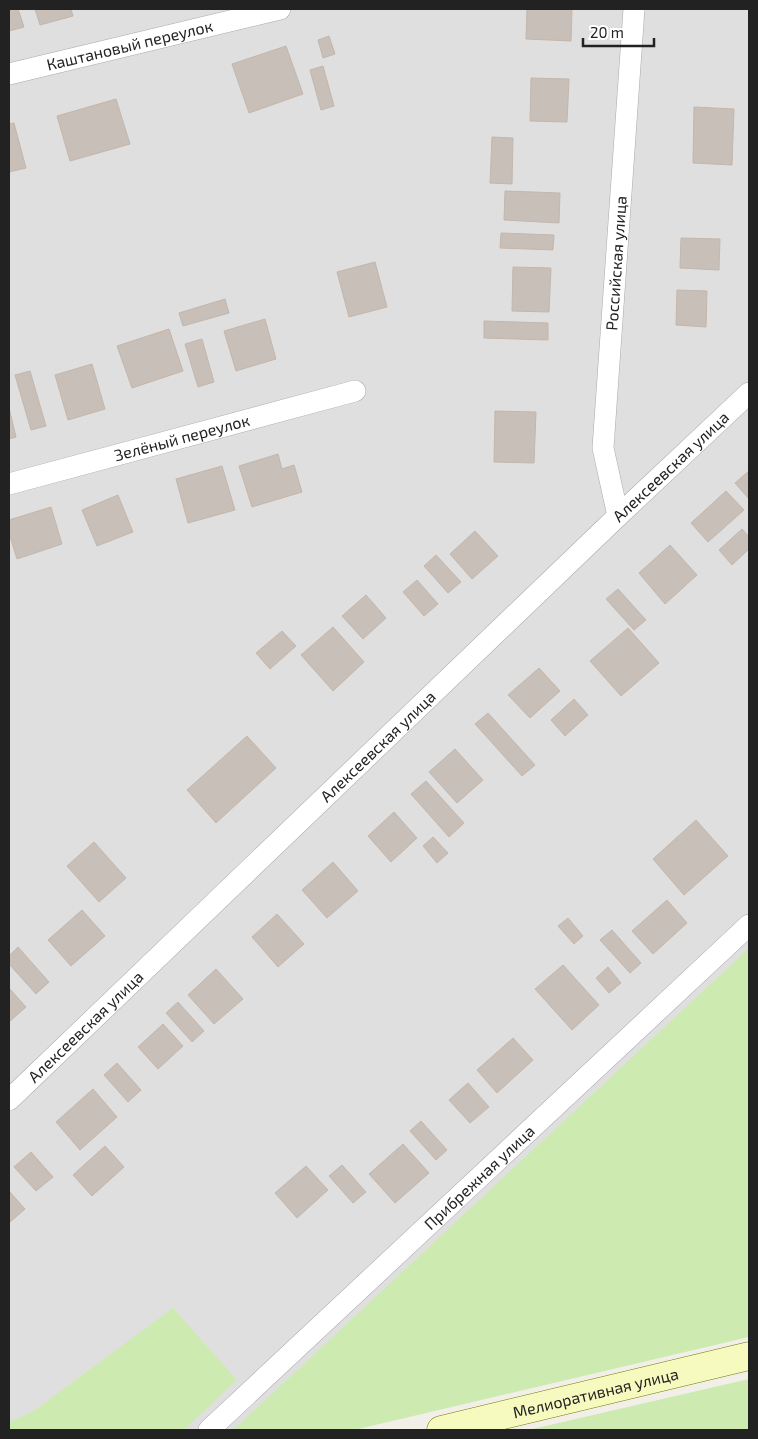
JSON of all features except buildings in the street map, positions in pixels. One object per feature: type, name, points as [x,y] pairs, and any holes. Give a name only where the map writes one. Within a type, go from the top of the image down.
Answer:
[{"type":"street","name":"Каштановый переулок","points":[[9,74],[280,9]]},
{"type":"street","name":"Российская улица","points":[[618,516],[603,448],[634,9]]},
{"type":"street","name":"Зелёный переулок","points":[[9,484],[355,391]]},
{"type":"street","name":"Алексеевская улица","points":[[9,1100],[618,516],[749,393]]},
{"type":"street","name":"Прибрежная улица","points":[[209,1430],[749,925]]},
{"type":"street","name":"Мелиоративная улица","points":[[441,1430],[749,1356]]},
{"type":"shaded area","points":[[9,9],[749,9],[749,1021],[318,1430],[9,1430]]},
{"type":"green space","points":[[749,948],[749,1337],[354,1430],[233,1430]]},
{"type":"green space","points":[[173,1308],[237,1380],[184,1430],[9,1430],[9,1423],[35,1410]]},
{"type":"green space","points":[[749,1379],[749,1430],[528,1430]]}]
